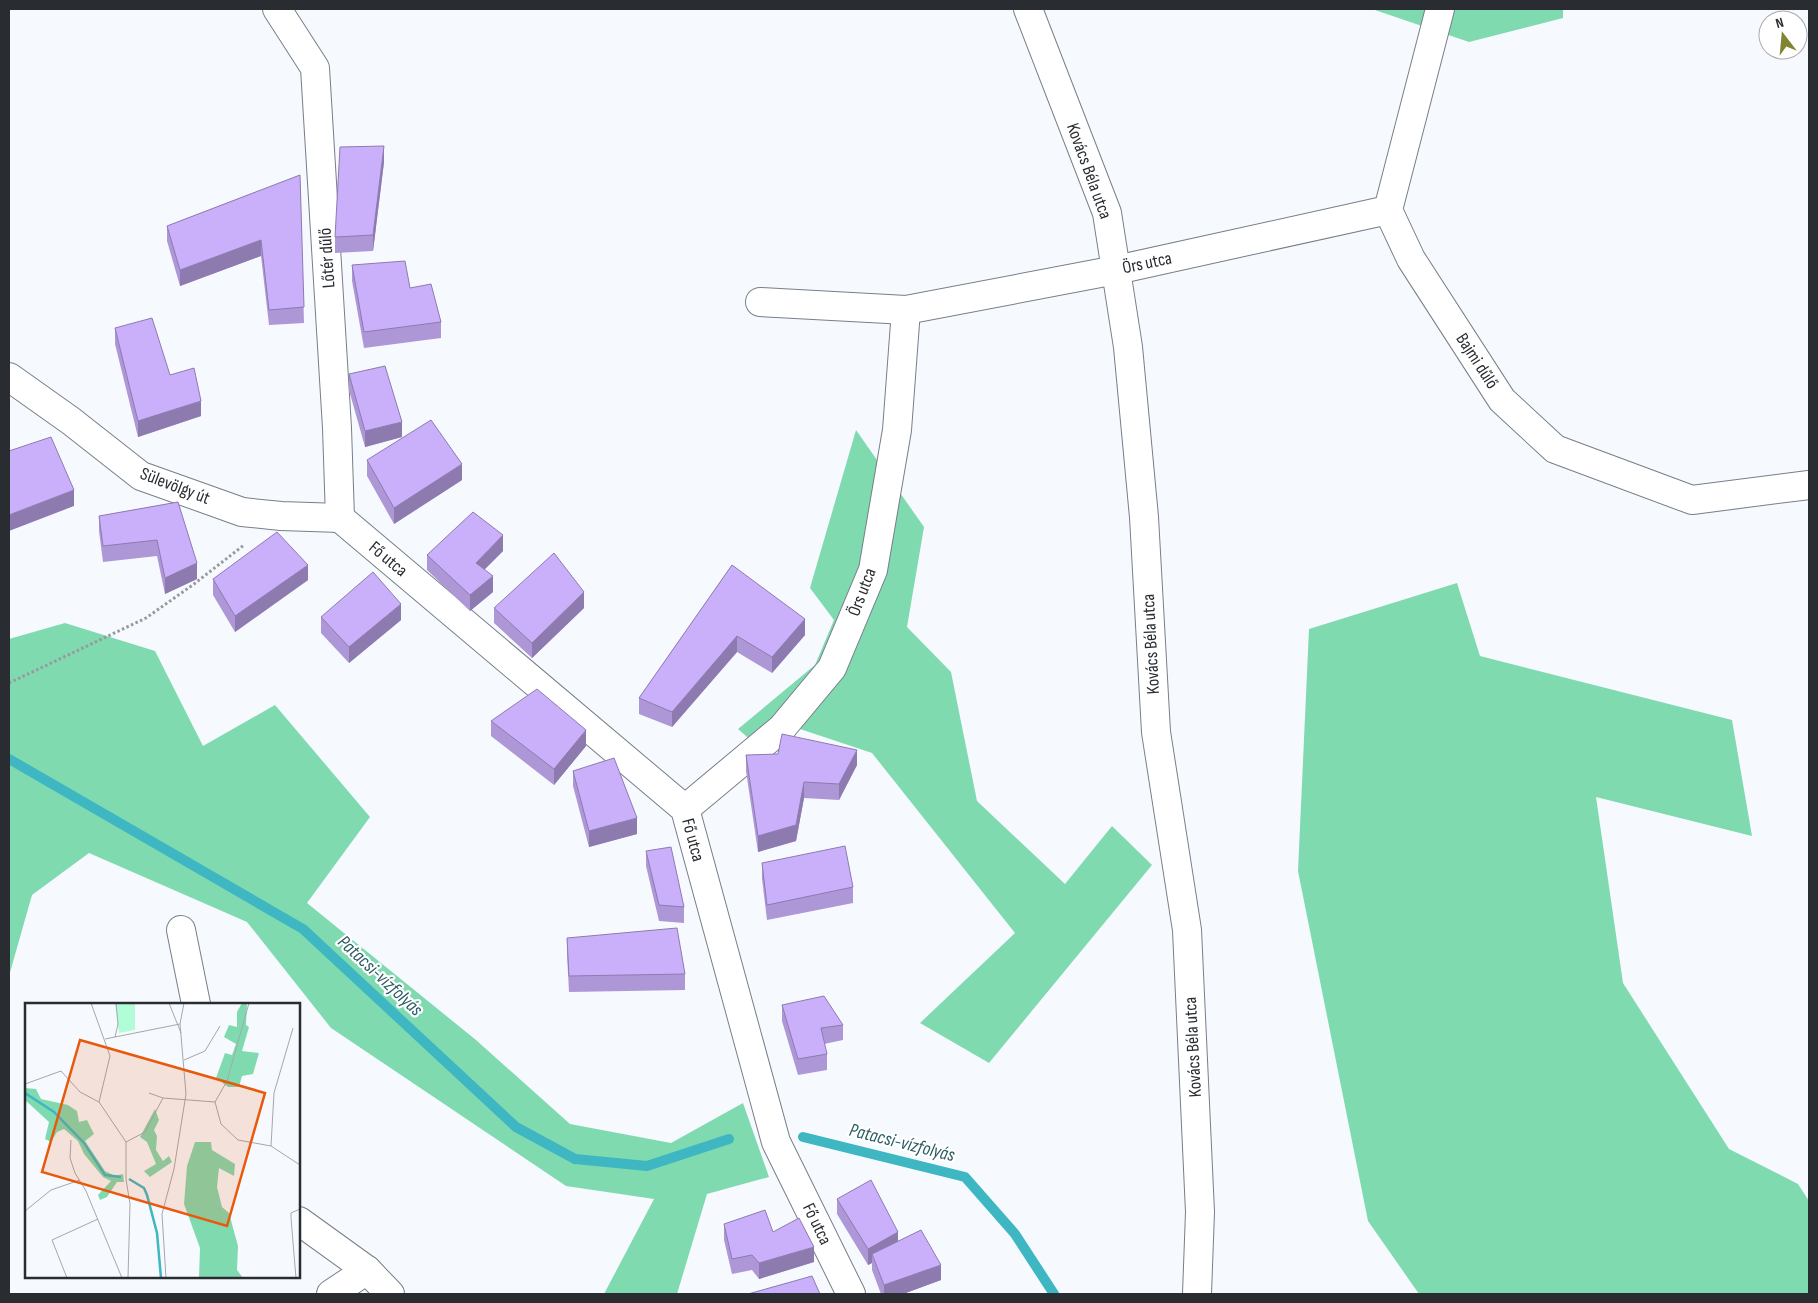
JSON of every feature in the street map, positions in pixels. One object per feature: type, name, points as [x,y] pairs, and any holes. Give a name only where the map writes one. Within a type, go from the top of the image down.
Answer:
[{"type":"street","name":"Lőtér dűlő","points":[[277,9],[315,68],[340,518]]},
{"type":"street","name":"Kovács Béla utca","points":[[1028,9],[1107,213],[1128,347],[1144,517],[1156,732],[1187,930],[1200,1212],[1197,1294]]},
{"type":"street","points":[[1388,210],[1440,9]]},
{"type":"street","name":"Örs utca","points":[[760,302],[906,310],[1116,270],[1388,210]]},
{"type":"street","name":"Bajmi dűlő","points":[[1388,210],[1411,258],[1502,400],[1555,450],[1692,500],[1809,486]]},
{"type":"street","name":"Örs utca","points":[[685,810],[782,728],[832,668],[873,570],[897,430],[906,310]]},
{"type":"street","name":"Sülevölgy út","points":[[9,377],[71,421],[141,476],[242,512],[281,516],[340,518]]},
{"type":"street","name":"Fő utca","points":[[340,518],[685,810],[776,1142],[851,1294]]},
{"type":"street","points":[[182,930],[196,1003]]},
{"type":"street","points":[[300,1222],[367,1270],[390,1294]]},
{"type":"street","points":[[331,1294],[367,1270]]},
{"type":"path","points":[[9,683],[146,618],[194,584],[281,516]]},
{"type":"green space","points":[[1372,9],[1563,9],[1563,18],[1469,42]]},
{"type":"green space","points":[[856,430],[924,527],[907,627],[951,672],[977,801],[1065,884],[1112,826],[1152,865],[989,1063],[920,1023],[1015,933],[872,753],[794,727],[768,755],[738,729],[815,665],[834,620],[810,588]]},
{"type":"green space","points":[[1457,583],[1480,656],[1732,720],[1752,836],[1596,797],[1623,983],[1729,1149],[1798,1184],[1809,1201],[1809,1294],[1419,1294],[1368,1221],[1298,871],[1309,629]]},
{"type":"green space","points":[[65,623],[155,651],[203,746],[275,705],[370,817],[307,903],[476,1040],[570,1124],[671,1143],[743,1103],[769,1177],[707,1194],[677,1294],[604,1294],[654,1199],[566,1186],[331,1028],[247,922],[89,853],[32,895],[9,976],[9,639]]},
{"type":"building","points":[[384,146],[373,235],[335,237],[340,147]]},
{"type":"building","points":[[300,175],[304,307],[269,310],[261,240],[180,270],[167,226]]},
{"type":"building","points":[[405,261],[410,288],[431,284],[441,322],[364,332],[352,265]]},
{"type":"building","points":[[152,318],[170,375],[194,368],[201,401],[138,421],[115,328]]},
{"type":"building","points":[[385,366],[402,422],[365,431],[349,374]]},
{"type":"building","points":[[431,420],[462,464],[394,508],[367,460]]},
{"type":"building","points":[[51,437],[74,490],[9,515],[9,451]]},
{"type":"building","points":[[178,502],[197,563],[165,578],[157,540],[103,546],[99,516]]},
{"type":"building","points":[[473,512],[503,535],[476,563],[493,576],[470,595],[427,555]]},
{"type":"building","points":[[277,532],[308,565],[235,616],[213,579]]},
{"type":"building","points":[[554,553],[584,592],[532,643],[494,608]]},
{"type":"building","points":[[732,565],[805,619],[772,657],[737,636],[672,712],[639,698]]},
{"type":"building","points":[[373,572],[401,604],[349,647],[321,617]]},
{"type":"building","points":[[537,689],[586,730],[554,769],[491,721]]},
{"type":"building","points":[[782,734],[857,750],[839,784],[804,782],[796,825],[758,836],[746,755],[778,754]]},
{"type":"building","points":[[614,758],[637,818],[589,831],[573,771]]},
{"type":"building","points":[[845,846],[853,887],[767,905],[762,863]]},
{"type":"building","points":[[671,847],[684,907],[659,905],[646,851]]},
{"type":"building","points":[[677,928],[685,974],[569,976],[567,938]]},
{"type":"building","points":[[824,996],[843,1025],[821,1028],[827,1054],[798,1059],[782,1005]]},
{"type":"building","points":[[871,1180],[898,1232],[868,1249],[837,1199]]},
{"type":"building","points":[[765,1210],[773,1232],[799,1218],[814,1247],[759,1263],[752,1255],[732,1259],[724,1224]]},
{"type":"building","points":[[921,1230],[941,1265],[884,1285],[872,1254]]},
{"type":"building","points":[[812,1276],[820,1294],[748,1294]]},
{"type":"waterway","name":"Patacsi-vízfolyás","points":[[9,759],[303,929],[516,1127],[575,1159],[647,1166],[729,1139]]},
{"type":"waterway","name":"Patacsi-vízfolyás","points":[[803,1137],[965,1177],[1015,1234],[1054,1294]]}]
